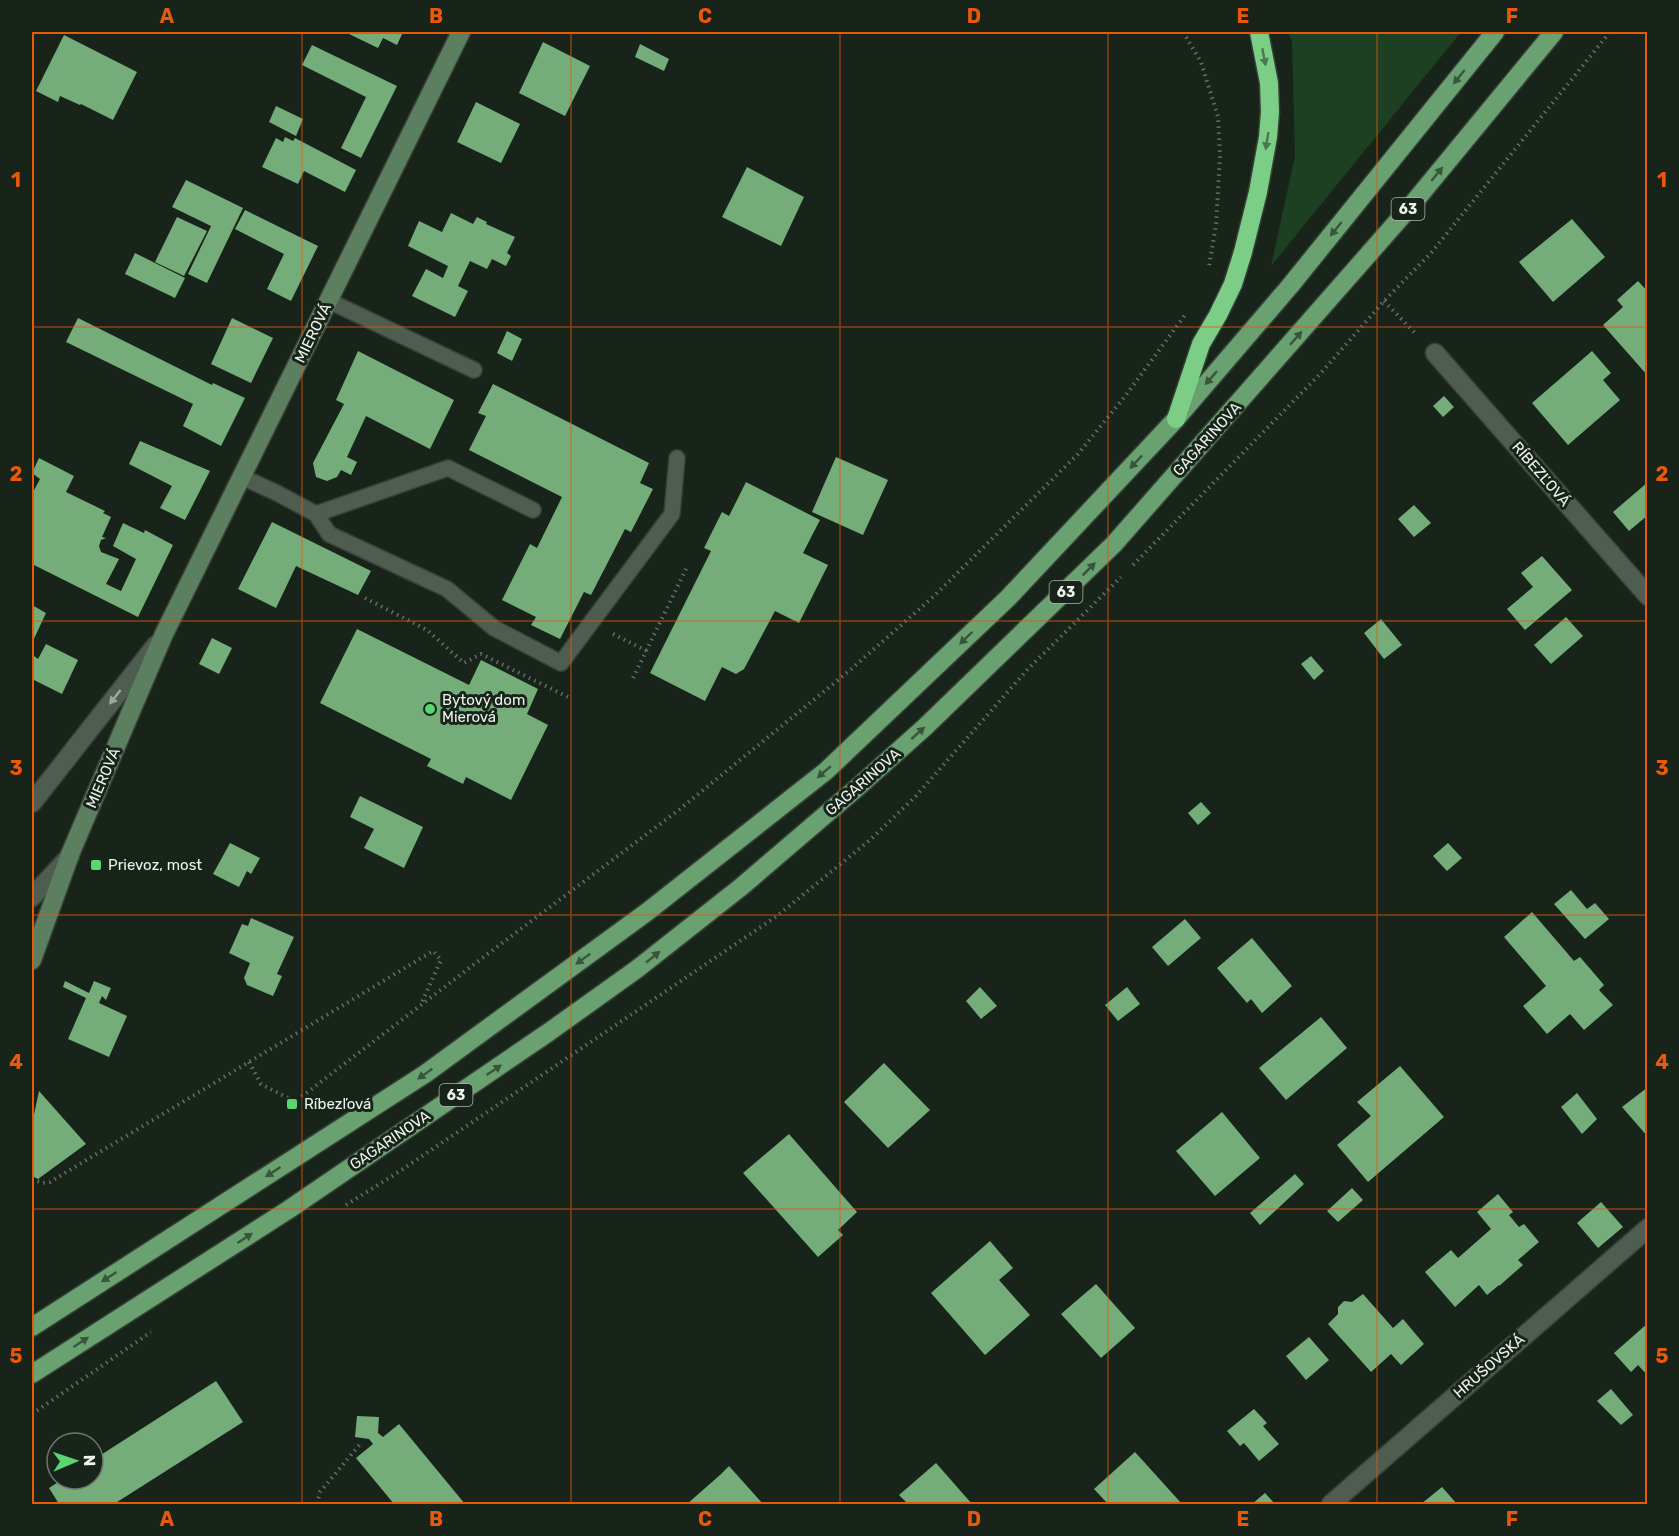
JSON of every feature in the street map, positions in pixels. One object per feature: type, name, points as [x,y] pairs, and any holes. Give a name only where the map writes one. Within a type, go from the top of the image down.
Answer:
[{"type":"highway","points":[[1176,419],[1202,344],[1233,284],[1258,192],[1270,112],[1269,83],[1259,32]]},
{"type":"main road","name":"63","points":[[32,1327],[425,1074],[647,912],[826,771],[1008,598],[1176,419],[1290,286],[1495,32]]},
{"type":"main road","name":"GAGARINOVA","points":[[32,1374],[288,1210],[628,976],[741,887],[859,786],[984,670],[1114,544],[1410,207],[1554,32]]},
{"type":"street","name":"MIEROVÁ","points":[[32,960],[70,856],[164,634],[461,32]]},
{"type":"street","name":"RÍBEZĽOVÁ","points":[[1435,353],[1647,596]]},
{"type":"street","name":"MIEROVÁ","points":[[32,803],[164,634]]},
{"type":"street","name":"MIEROVÁ","points":[[32,897],[70,856]]},
{"type":"street","name":"HRUŠOVSKÁ","points":[[1331,1504],[1647,1228]]},
{"type":"lane","points":[[329,301],[474,370]]},
{"type":"lane","points":[[242,477],[315,514],[329,534],[447,589],[494,628],[561,663],[672,514],[677,459]]},
{"type":"lane","points":[[315,514],[448,468],[533,510]]},
{"type":"path","points":[[1183,32],[1200,62],[1218,117],[1220,156],[1216,225],[1208,277]]},
{"type":"path","points":[[340,1209],[479,1118],[777,916],[870,840],[916,796],[1028,669],[1195,503],[1321,373],[1384,301],[1431,253],[1610,32]]},
{"type":"path","points":[[1384,301],[1435,353]]},
{"type":"path","points":[[249,1062],[261,1084],[294,1102],[680,809],[849,671],[933,597],[1078,454],[1126,395],[1186,313]]},
{"type":"path","points":[[633,678],[688,566]]},
{"type":"path","points":[[365,598],[427,630],[464,663],[481,654],[572,699]]},
{"type":"path","points":[[604,630],[646,651]]},
{"type":"path","points":[[32,1179],[42,1183],[50,1182],[432,951],[441,960],[421,1005]]},
{"type":"path","points":[[32,1414],[153,1330]]},
{"type":"path","points":[[317,1504],[320,1492],[361,1443]]},
{"type":"green space","points":[[1288,32],[1461,32],[1271,266],[1295,156],[1292,42]]},
{"type":"building","points":[[348,32],[403,32],[397,45],[383,38],[378,48]]},
{"type":"building","points":[[64,35],[137,72],[113,120],[60,96],[58,102],[36,91]]},
{"type":"building","points":[[543,42],[590,66],[565,116],[519,93]]},
{"type":"building","points":[[640,44],[669,59],[664,71],[635,57]]},
{"type":"building","points":[[312,45],[397,86],[361,158],[341,148],[366,97],[302,65]]},
{"type":"building","points":[[476,102],[520,124],[501,163],[457,142]]},
{"type":"building","points":[[276,106],[303,119],[296,136],[269,122]]},
{"type":"building","points":[[285,137],[293,141],[295,138],[356,170],[345,192],[304,171],[298,184],[262,167],[276,138],[283,142]]},
{"type":"building","points":[[747,167],[804,197],[781,246],[722,217]]},
{"type":"building","points":[[186,180],[243,208],[207,283],[188,274],[211,226],[172,207]]},
{"type":"building","points":[[245,210],[318,246],[291,301],[267,289],[284,254],[235,229]]},
{"type":"building","points":[[451,213],[473,224],[477,217],[487,222],[486,224],[515,237],[507,253],[511,256],[506,266],[492,259],[487,269],[470,261],[458,286],[468,291],[455,317],[412,296],[426,269],[443,278],[448,266],[408,246],[419,221],[442,232]]},
{"type":"building","points":[[177,217],[207,231],[184,276],[155,262]]},
{"type":"building","points":[[1572,219],[1605,257],[1553,302],[1519,262]]},
{"type":"building","points":[[135,253],[185,278],[175,298],[125,274]]},
{"type":"building","points":[[1638,281],[1648,292],[1648,376],[1603,325],[1623,307],[1617,300]]},
{"type":"building","points":[[78,318],[212,385],[213,383],[245,398],[221,446],[183,426],[193,404],[66,342]]},
{"type":"building","points":[[232,318],[273,338],[251,383],[211,364]]},
{"type":"building","points":[[507,331],[522,339],[512,361],[497,353]]},
{"type":"building","points":[[358,351],[454,400],[430,449],[366,416],[347,457],[357,462],[351,475],[341,470],[337,477],[327,481],[316,477],[313,463],[344,404],[336,400]]},
{"type":"building","points":[[1592,351],[1611,373],[1603,380],[1620,400],[1568,445],[1532,403]]},
{"type":"building","points":[[493,384],[649,463],[640,483],[653,489],[631,532],[625,529],[591,595],[584,592],[560,639],[531,625],[536,617],[502,600],[530,544],[537,548],[562,497],[469,450],[486,416],[478,413]]},
{"type":"building","points":[[1444,396],[1454,407],[1443,417],[1433,406]]},
{"type":"building","points":[[140,441],[210,471],[185,520],[160,508],[172,486],[129,464]]},
{"type":"building","points":[[836,457],[888,480],[863,535],[812,512]]},
{"type":"building","points":[[39,458],[74,476],[66,492],[105,511],[103,513],[111,517],[102,537],[106,538],[101,540],[99,546],[101,552],[119,559],[106,584],[121,591],[136,559],[113,546],[123,523],[144,533],[145,530],[173,545],[138,617],[32,564],[32,494],[40,479],[32,473]]},
{"type":"building","points":[[746,482],[820,520],[803,553],[828,565],[799,623],[775,611],[744,669],[736,674],[722,667],[705,701],[650,673],[711,551],[704,548],[722,512],[729,516]]},
{"type":"building","points":[[1648,482],[1648,515],[1629,531],[1613,512]]},
{"type":"building","points":[[1414,505],[1431,523],[1414,537],[1398,519]]},
{"type":"building","points":[[272,522],[371,571],[358,595],[296,566],[276,608],[238,589]]},
{"type":"building","points":[[1542,556],[1572,590],[1525,630],[1507,609],[1533,587],[1521,573]]},
{"type":"building","points":[[32,605],[46,613],[32,643]]},
{"type":"building","points":[[1566,617],[1583,636],[1551,664],[1534,645]]},
{"type":"building","points":[[1381,619],[1402,645],[1384,659],[1364,633]]},
{"type":"building","name":"Bytový dom Mierová","points":[[357,629],[469,685],[481,660],[538,689],[527,714],[548,725],[511,800],[466,777],[463,784],[427,766],[431,759],[320,703]]},
{"type":"building","points":[[212,638],[232,648],[219,674],[199,664]]},
{"type":"building","points":[[46,644],[78,660],[62,694],[32,679],[32,660],[34,656],[38,659]]},
{"type":"building","points":[[1311,656],[1324,671],[1314,680],[1301,664]]},
{"type":"building","points":[[360,796],[423,827],[404,868],[364,848],[374,829],[350,817]]},
{"type":"building","points":[[1201,802],[1211,813],[1198,825],[1188,813]]},
{"type":"building","points":[[230,843],[260,858],[251,874],[247,871],[239,887],[213,874]]},
{"type":"building","points":[[1448,843],[1462,858],[1447,871],[1433,856]]},
{"type":"building","points":[[1571,890],[1587,909],[1595,903],[1609,919],[1585,939],[1554,904]]},
{"type":"building","points":[[1532,912],[1574,961],[1580,957],[1604,985],[1599,990],[1613,1005],[1584,1030],[1570,1014],[1547,1034],[1523,1006],[1546,986],[1504,937]]},
{"type":"building","points":[[251,918],[294,937],[277,974],[282,976],[273,996],[247,985],[244,978],[250,963],[229,953],[242,924],[248,926]]},
{"type":"building","points":[[1185,919],[1201,938],[1168,966],[1152,947]]},
{"type":"building","points":[[1252,938],[1292,986],[1262,1013],[1251,999],[1247,1003],[1217,968]]},
{"type":"building","points":[[65,981],[89,993],[94,981],[111,988],[106,1000],[102,996],[99,1003],[127,1016],[109,1057],[68,1039],[86,998],[63,987]]},
{"type":"building","points":[[980,987],[997,1006],[981,1019],[966,1001]]},
{"type":"building","points":[[1127,987],[1140,1004],[1118,1021],[1105,1005]]},
{"type":"building","points":[[1321,1017],[1347,1048],[1286,1100],[1259,1068]]},
{"type":"building","points":[[884,1063],[930,1110],[888,1148],[844,1102]]},
{"type":"building","points":[[1400,1066],[1444,1117],[1368,1182],[1337,1145],[1371,1116],[1357,1102]]},
{"type":"building","points":[[1648,1087],[1648,1137],[1622,1107]]},
{"type":"building","points":[[39,1091],[86,1144],[38,1179],[32,1176],[32,1124]]},
{"type":"building","points":[[1577,1093],[1597,1119],[1582,1134],[1561,1107]]},
{"type":"building","points":[[1222,1112],[1260,1158],[1215,1196],[1176,1151]]},
{"type":"building","points":[[789,1134],[857,1212],[838,1230],[843,1235],[818,1257],[743,1173]]},
{"type":"building","points":[[1295,1174],[1304,1184],[1260,1225],[1250,1213]]},
{"type":"building","points":[[1352,1188],[1363,1200],[1338,1222],[1327,1211]]},
{"type":"building","points":[[1498,1194],[1513,1212],[1509,1215],[1519,1227],[1524,1224],[1539,1242],[1518,1260],[1523,1265],[1499,1286],[1487,1295],[1479,1285],[1455,1307],[1425,1272],[1451,1250],[1458,1258],[1491,1229],[1477,1212]]},
{"type":"building","points":[[1601,1202],[1623,1227],[1598,1248],[1577,1223]]},
{"type":"building","points":[[990,1241],[1013,1268],[999,1280],[1030,1315],[985,1355],[931,1293]]},
{"type":"building","points":[[1096,1284],[1135,1328],[1101,1358],[1061,1314]]},
{"type":"building","points":[[1363,1294],[1393,1328],[1403,1319],[1424,1344],[1401,1365],[1391,1354],[1371,1372],[1328,1324],[1338,1314],[1338,1307],[1344,1301],[1352,1302]]},
{"type":"building","points":[[1648,1323],[1648,1376],[1638,1365],[1631,1372],[1614,1353]]},
{"type":"building","points":[[1309,1337],[1329,1360],[1306,1380],[1286,1356]]},
{"type":"building","points":[[216,1381],[243,1422],[114,1504],[59,1504],[51,1491],[105,1491],[105,1452]]},
{"type":"building","points":[[1611,1389],[1633,1415],[1621,1425],[1597,1401]]},
{"type":"building","points":[[1254,1409],[1267,1423],[1263,1426],[1279,1444],[1259,1461],[1244,1443],[1240,1446],[1227,1431]]},
{"type":"building","points":[[357,1416],[379,1417],[378,1433],[383,1437],[399,1424],[465,1504],[394,1504],[356,1458],[373,1444],[369,1439],[355,1437]]},
{"type":"building","points":[[1135,1452],[1182,1504],[1108,1504],[1094,1489]]},
{"type":"building","points":[[936,1463],[972,1504],[908,1504],[899,1495]]},
{"type":"building","points":[[729,1466],[763,1504],[687,1504],[720,1475]]},
{"type":"building","points":[[1442,1487],[1457,1504],[1421,1504]]},
{"type":"building","points":[[1265,1493],[1275,1504],[1252,1504]]},
{"type":"place","name":"Bytový dom Mierová","points":[[430,709]]},
{"type":"place","name":"Prievoz, most","points":[[96,865]]},
{"type":"place","name":"Ríbezľová","points":[[292,1104]]}]
